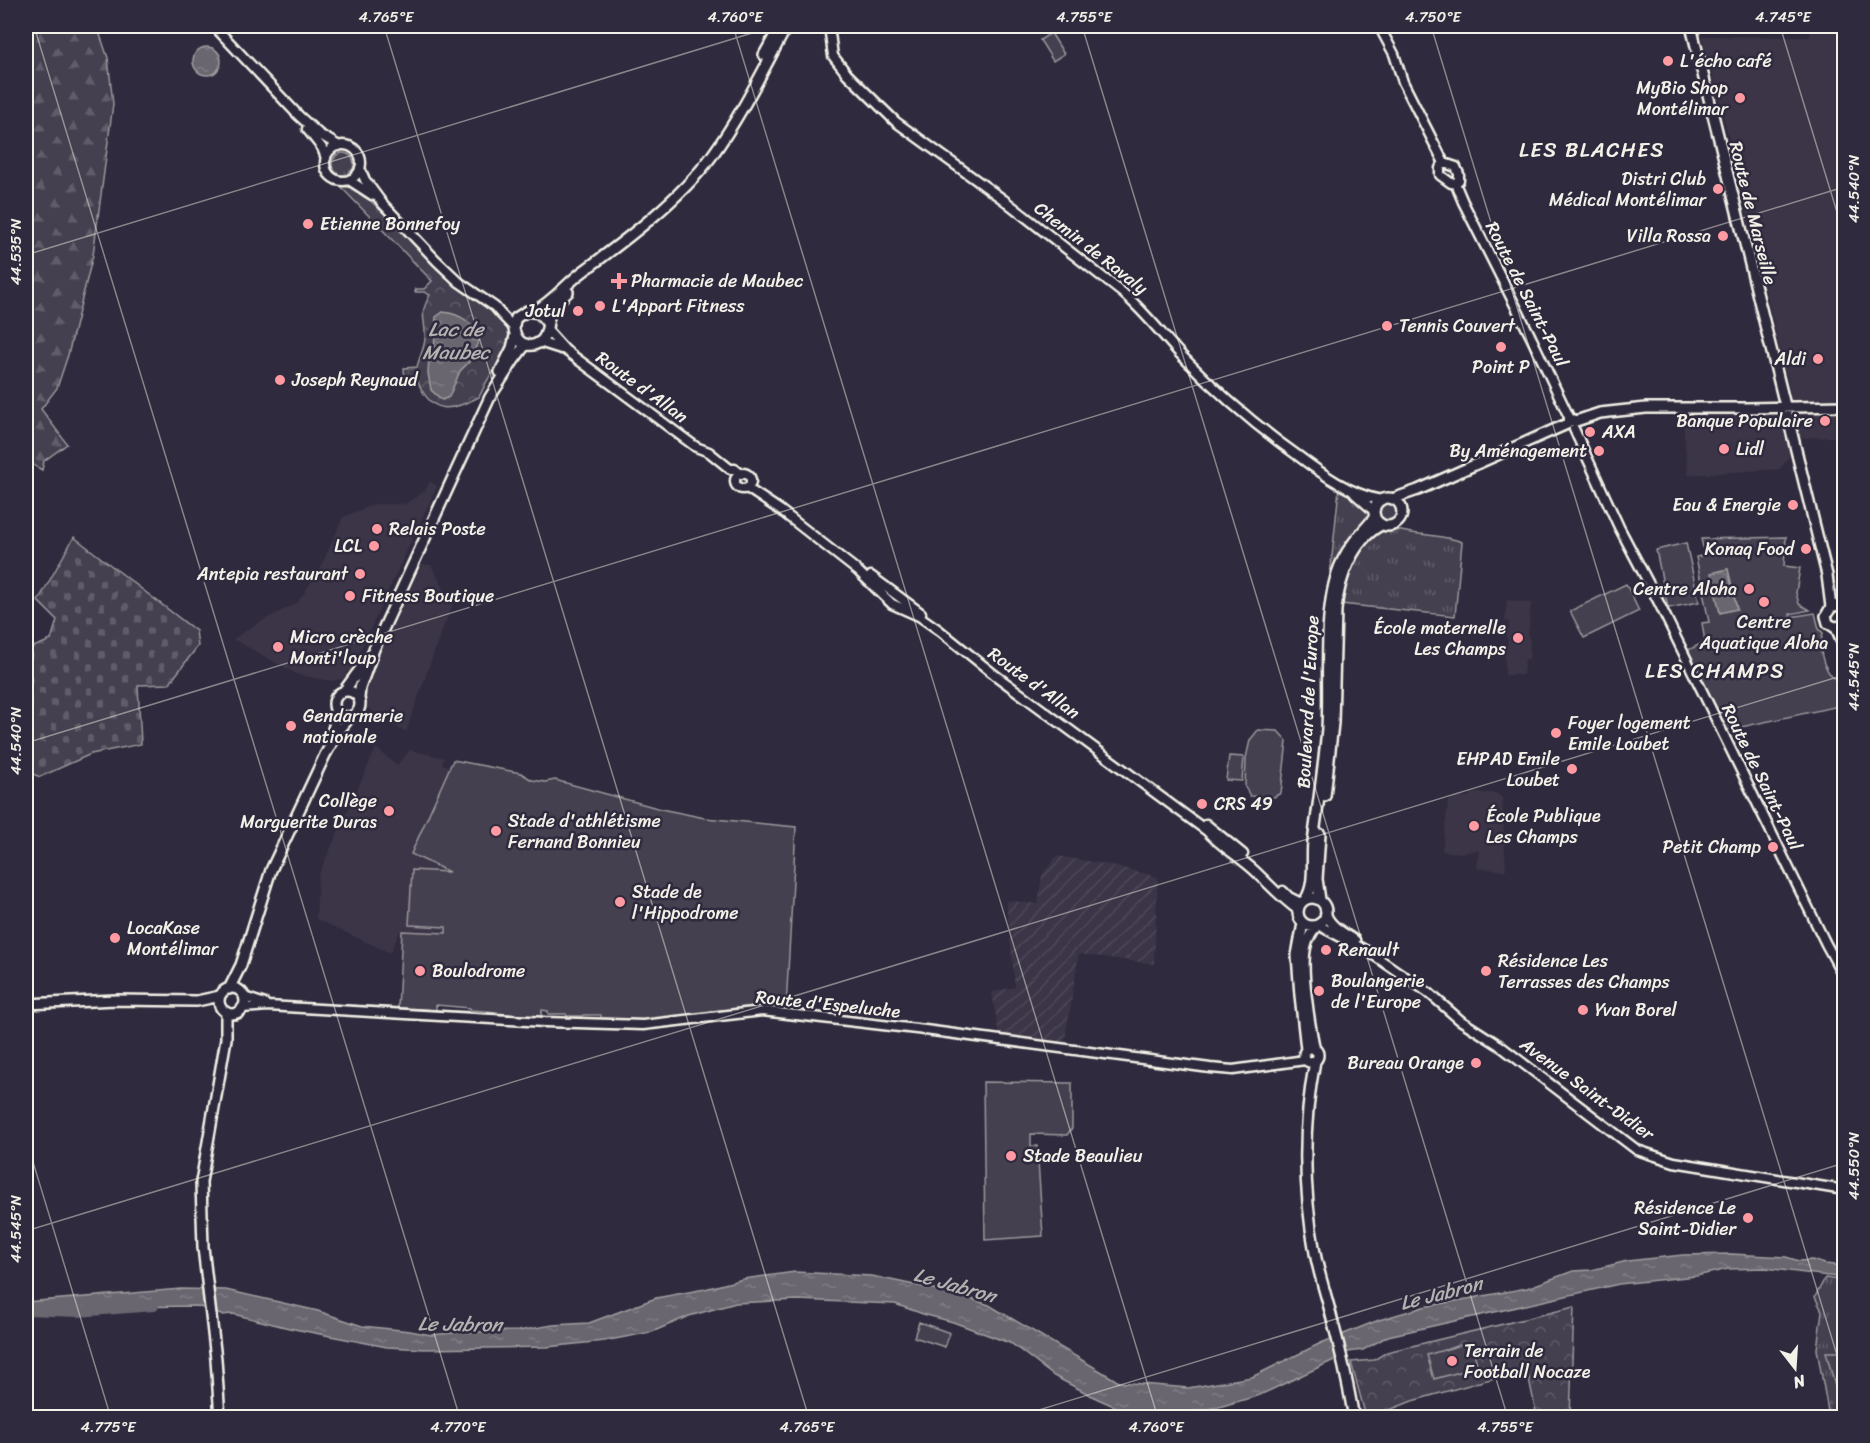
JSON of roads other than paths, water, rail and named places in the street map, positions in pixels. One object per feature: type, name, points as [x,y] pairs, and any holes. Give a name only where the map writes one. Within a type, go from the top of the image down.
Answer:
[{"type":"main road","points":[[742,106],[742,100],[780,26]]},
{"type":"main road","points":[[490,398],[494,382],[512,348],[519,315],[527,311],[535,311],[545,305],[662,208],[694,177],[710,159],[747,101],[787,26]]},
{"type":"main road","name":"Route de Marseille","points":[[1691,26],[1827,575],[1838,606],[1827,612],[1827,620],[1831,625],[1842,626]]},
{"type":"main road","points":[[514,331],[518,340],[526,344],[531,345],[543,339],[551,311],[589,273],[594,264]]},
{"type":"main road","points":[[535,311],[543,316],[547,327]]},
{"type":"main road","points":[[220,1418],[206,1274],[201,1182],[225,1039],[222,1005],[240,965],[271,870],[325,755],[338,732],[360,709],[360,688],[374,649],[490,398],[526,344]]},
{"type":"main road","points":[[1418,490],[1402,509],[1401,518],[1396,524],[1386,526],[1377,517],[1378,502],[1381,500],[1392,499],[1418,490],[1600,413],[1646,408],[1845,406]]},
{"type":"main road","points":[[1392,499],[1398,502],[1402,509]]},
{"type":"main road","name":"Boulevard de l'Europe","points":[[1301,904],[1311,888],[1312,845],[1327,726],[1331,600],[1342,560],[1360,534],[1377,517]]},
{"type":"main road","name":"Boulevard de l'Europe","points":[[1320,900],[1317,879],[1318,849],[1332,742],[1337,602],[1342,581],[1355,551],[1377,517]]},
{"type":"main road","points":[[1842,626],[1845,635]]},
{"type":"main road","points":[[1842,626],[1845,646]]},
{"type":"main road","points":[[325,755],[334,726],[335,699],[344,691],[374,649]]},
{"type":"main road","points":[[344,691],[354,693],[359,698]]},
{"type":"main road","points":[[335,710],[342,716],[350,717]]},
{"type":"main road","points":[[1317,925],[1310,926],[1303,923],[1299,917],[1301,904],[1312,898],[1320,900],[1325,906],[1326,914],[1309,936],[1304,956],[1310,1017],[1307,1190],[1315,1254],[1346,1373],[1354,1418]]},
{"type":"main road","points":[[1303,923],[1297,955],[1309,1056]]},
{"type":"main road","points":[[225,1039],[239,1010],[242,994],[240,965]]},
{"type":"main road","points":[[229,989],[237,989],[242,994]]},
{"type":"main road","points":[[26,1004],[116,1000],[197,1001],[239,1010]]},
{"type":"street","points":[[214,26],[319,134],[339,146],[346,146],[356,151],[365,180],[382,203]]},
{"type":"street","name":"Chemin de Ravaly","points":[[829,26],[833,56],[847,74],[896,122],[1004,200],[1124,294],[1142,310],[1199,373],[1265,432],[1312,466],[1348,488],[1381,500]]},
{"type":"street","name":"Route de Saint-Paul","points":[[1379,26],[1394,54],[1398,71],[1409,96],[1444,164],[1440,168],[1440,175],[1447,181],[1455,183],[1572,423],[1618,527],[1659,603],[1816,925],[1845,977]]},
{"type":"street","points":[[299,116],[322,148],[326,158],[326,170],[330,176],[339,181],[349,180],[357,174],[360,168]]},
{"type":"street","points":[[326,158],[339,146]]},
{"type":"street","points":[[349,180],[382,203],[459,282],[495,307],[519,315]]},
{"type":"street","points":[[495,307],[514,331]]},
{"type":"street","name":"Route d'Allan","points":[[547,327],[565,350],[696,447],[709,452],[739,476],[748,475],[749,485],[858,571],[891,604],[919,616],[939,630],[994,675],[1195,821],[1283,899],[1301,904]]},
{"type":"street","name":"Route d'Allan","points":[[539,342],[565,350]]},
{"type":"street","name":"Chemin de Ravaly","points":[[1348,488],[1377,517]]},
{"type":"street","points":[[1326,914],[1333,925],[1359,942],[1369,952]]},
{"type":"street","points":[[1317,925],[1369,952]]},
{"type":"street","name":"Avenue Saint-Didier","points":[[1369,952],[1429,993],[1460,1020],[1498,1045],[1637,1150],[1674,1162],[1845,1190]]},
{"type":"street","name":"Route d'Espeluche","points":[[242,994],[268,1006]]},
{"type":"street","name":"Route d'Espeluche","points":[[239,1010],[268,1006],[544,1022],[643,1025],[762,1011],[1233,1070],[1309,1056]]},
{"type":"water","points":[[207,47],[217,51],[221,61],[217,71],[207,75],[197,71],[193,61],[197,51]]},
{"type":"water","name":"Lac de Maubec","points":[[443,312],[466,320],[474,327],[480,338],[469,362],[460,371],[449,397],[442,400],[431,390],[428,373],[429,359],[434,351],[436,317]]},
{"type":"water","points":[[1728,569],[1737,609],[1720,613],[1711,573]]},
{"type":"water","points":[[1732,1254],[1786,1257],[1799,1261],[1812,1260],[1844,1266],[1844,1278],[1765,1268],[1728,1269],[1696,1276],[1619,1284],[1388,1336],[1363,1350],[1348,1352],[1260,1395],[1219,1407],[1173,1415],[1134,1415],[1054,1376],[1012,1344],[895,1304],[797,1300],[736,1303],[689,1316],[652,1332],[604,1341],[547,1347],[425,1349],[387,1347],[289,1328],[233,1314],[221,1315],[197,1306],[114,1307],[26,1312],[26,1302],[181,1289],[226,1290],[318,1311],[362,1326],[431,1335],[518,1331],[553,1325],[589,1323],[656,1298],[743,1279],[795,1272],[872,1276],[957,1294],[989,1305],[1119,1382],[1188,1388],[1252,1377],[1321,1343],[1379,1320],[1423,1307],[1527,1288],[1573,1271],[1592,1270],[1627,1261],[1683,1255]]},
{"type":"waterway","name":"Le Jabron","points":[[26,1310],[78,1312],[154,1306]]},
{"type":"place","name":"L'écho café","points":[[1668,61]]},
{"type":"place","name":"MyBio Shop Montélimar","points":[[1740,98]]},
{"type":"place","name":"Distri Club Médical Montélimar","points":[[1718,189]]},
{"type":"place","name":"Etienne Bonnefoy","points":[[308,224]]},
{"type":"place","name":"Villa Rossa","points":[[1723,236]]},
{"type":"place","name":"Pharmacie de Maubec","points":[[619,281]]},
{"type":"place","name":"L'Appart Fitness","points":[[600,306]]},
{"type":"place","name":"Jotul","points":[[578,311]]},
{"type":"place","name":"Tennis Couvert","points":[[1387,326]]},
{"type":"place","name":"Point P","points":[[1501,347]]},
{"type":"place","name":"Aldi","points":[[1818,359]]},
{"type":"place","name":"Joseph Reynaud","points":[[280,380]]},
{"type":"place","name":"Banque Populaire","points":[[1825,421]]},
{"type":"place","name":"AXA","points":[[1590,432]]},
{"type":"place","name":"Lidl","points":[[1724,449]]},
{"type":"place","name":"By Aménagement","points":[[1599,451]]},
{"type":"place","name":"Eau & Energie","points":[[1793,505]]},
{"type":"place","name":"Relais Poste","points":[[377,529]]},
{"type":"place","name":"LCL","points":[[374,546]]},
{"type":"place","name":"Konaq Food","points":[[1806,549]]},
{"type":"place","name":"Antepia restaurant","points":[[360,574]]},
{"type":"place","name":"Centre Aloha","points":[[1749,589]]},
{"type":"place","name":"Fitness Boutique","points":[[350,596]]},
{"type":"place","name":"Centre Aquatique Aloha","points":[[1764,602]]},
{"type":"place","name":"École maternelle Les Champs","points":[[1518,638]]},
{"type":"place","name":"Micro crèche Monti'loup","points":[[278,647]]},
{"type":"place","name":"Gendarmerie nationale","points":[[291,726]]},
{"type":"place","name":"Foyer logement Emile Loubet","points":[[1556,733]]},
{"type":"place","name":"EHPAD Emile Loubet","points":[[1572,769]]},
{"type":"place","name":"CRS 49","points":[[1202,804]]},
{"type":"place","name":"Collège Marguerite Duras","points":[[389,811]]},
{"type":"place","name":"École Publique Les Champs","points":[[1474,826]]},
{"type":"place","name":"Stade d'athlétisme Fernand Bonnieu","points":[[496,831]]},
{"type":"place","name":"Petit Champ","points":[[1773,847]]},
{"type":"place","name":"Stade de l'Hippodrome","points":[[620,902]]},
{"type":"place","name":"LocaKase Montélimar","points":[[115,938]]},
{"type":"place","name":"Renault","points":[[1326,950]]},
{"type":"place","name":"Boulodrome","points":[[420,971]]},
{"type":"place","name":"Résidence Les Terrasses des Champs","points":[[1486,971]]},
{"type":"place","name":"Boulangerie de l'Europe","points":[[1319,991]]},
{"type":"place","name":"Yvan Borel","points":[[1583,1010]]},
{"type":"place","name":"Bureau Orange","points":[[1476,1063]]},
{"type":"place","name":"Stade Beaulieu","points":[[1011,1156]]},
{"type":"place","name":"Résidence Le Saint-Didier","points":[[1748,1218]]},
{"type":"place","name":"Terrain de Football Nocaze","points":[[1452,1361]]},
{"type":"district","name":"LES BLACHES","points":[[1592,150]]},
{"type":"district","name":"LES CHAMPS","points":[[1715,671]]}]
